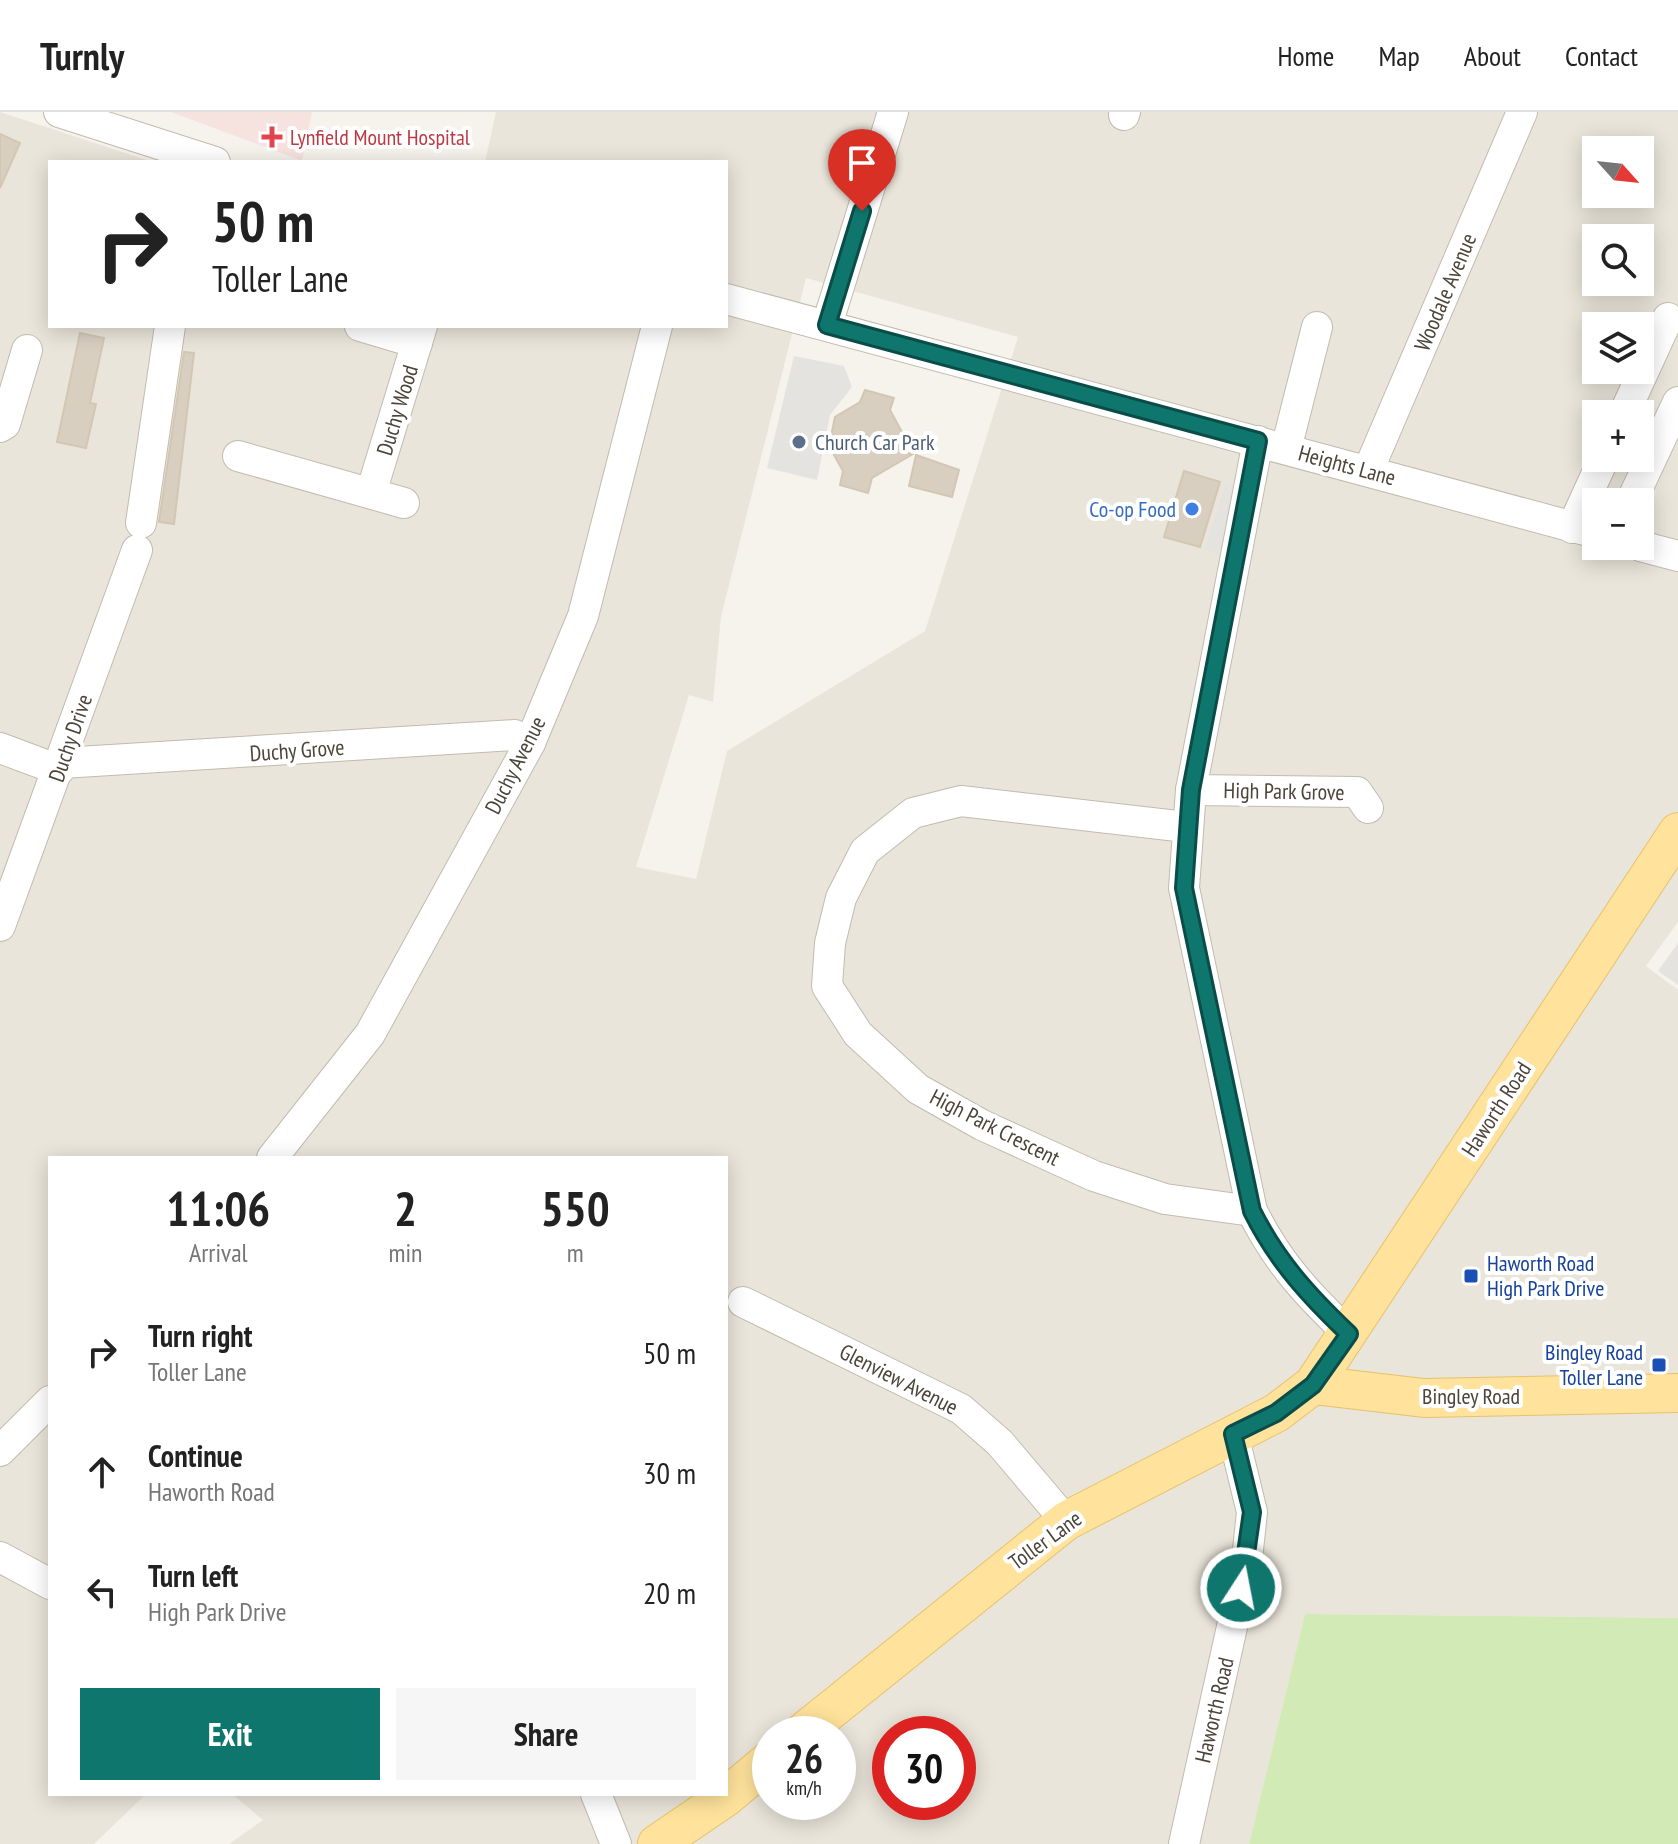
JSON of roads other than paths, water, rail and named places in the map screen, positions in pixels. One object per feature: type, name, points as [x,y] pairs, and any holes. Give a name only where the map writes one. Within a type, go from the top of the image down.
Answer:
[{"type":"main road","name":"Haworth Road","points":[[1313,1385],[1678,832]]},
{"type":"main road","name":"Toller Lane","points":[[823,1716],[1066,1521],[1276,1413],[1313,1385]]},
{"type":"main road","name":"Bingley Road","points":[[1313,1385],[1424,1398],[1678,1393]]},
{"type":"main road","points":[[728,1795],[752,1775]]},
{"type":"main road","points":[[657,1844],[727,1796]]},
{"type":"street","points":[[59,112],[142,125],[201,160]]},
{"type":"street","points":[[827,325],[893,112]]},
{"type":"street","name":"Woodale Avenue","points":[[1368,471],[1522,112]]},
{"type":"street","name":"Heights Lane","points":[[728,300],[1582,530]]},
{"type":"street","points":[[1630,400],[1668,318]]},
{"type":"street","points":[[1317,327],[1272,445],[1191,790],[1184,888],[1252,1211],[1273,1253],[1306,1293],[1349,1334]]},
{"type":"street","name":"Duchy Drive","points":[[0,926],[61,766],[139,536],[170,328]]},
{"type":"street","points":[[375,328],[419,334]]},
{"type":"street","name":"Duchy Avenue","points":[[274,1156],[370,1034],[530,743],[583,616],[656,328]]},
{"type":"street","name":"Duchy Wood","points":[[371,493],[419,334]]},
{"type":"street","points":[[0,427],[5,424],[27,350]]},
{"type":"street","points":[[1638,488],[1678,402]]},
{"type":"street","points":[[238,456],[404,503]]},
{"type":"street","points":[[1654,550],[1678,556]]},
{"type":"street","name":"Duchy Grove","points":[[61,766],[515,735],[530,743]]},
{"type":"street","points":[[0,748],[61,766]]},
{"type":"street","name":"High Park Grove","points":[[1191,790],[1357,792],[1368,808]]},
{"type":"street","name":"High Park Crescent","points":[[1186,827],[961,801],[913,813],[865,851],[841,898],[830,943],[827,986],[858,1034],[918,1089],[982,1125],[1094,1176],[1165,1199],[1252,1211]]},
{"type":"street","name":"Glenview Avenue","points":[[743,1302],[961,1409],[1000,1443],[1066,1521]]},
{"type":"street","points":[[0,1451],[48,1403]]},
{"type":"street","name":"Haworth Road","points":[[1184,1844],[1247,1559],[1252,1512],[1233,1434]]},
{"type":"street","points":[[0,1557],[48,1583]]},
{"type":"street","points":[[597,1796],[616,1844]]},
{"type":"place","name":"Lynfield Mount Hospital","points":[[272,137]]},
{"type":"place","name":"Church Car Park","points":[[799,442]]},
{"type":"place","name":"Co-op Food","points":[[1192,509]]},
{"type":"place","name":"Haworth Road High Park Drive","points":[[1471,1276]]},
{"type":"place","name":"Bingley Road Toller Lane","points":[[1659,1365]]}]
